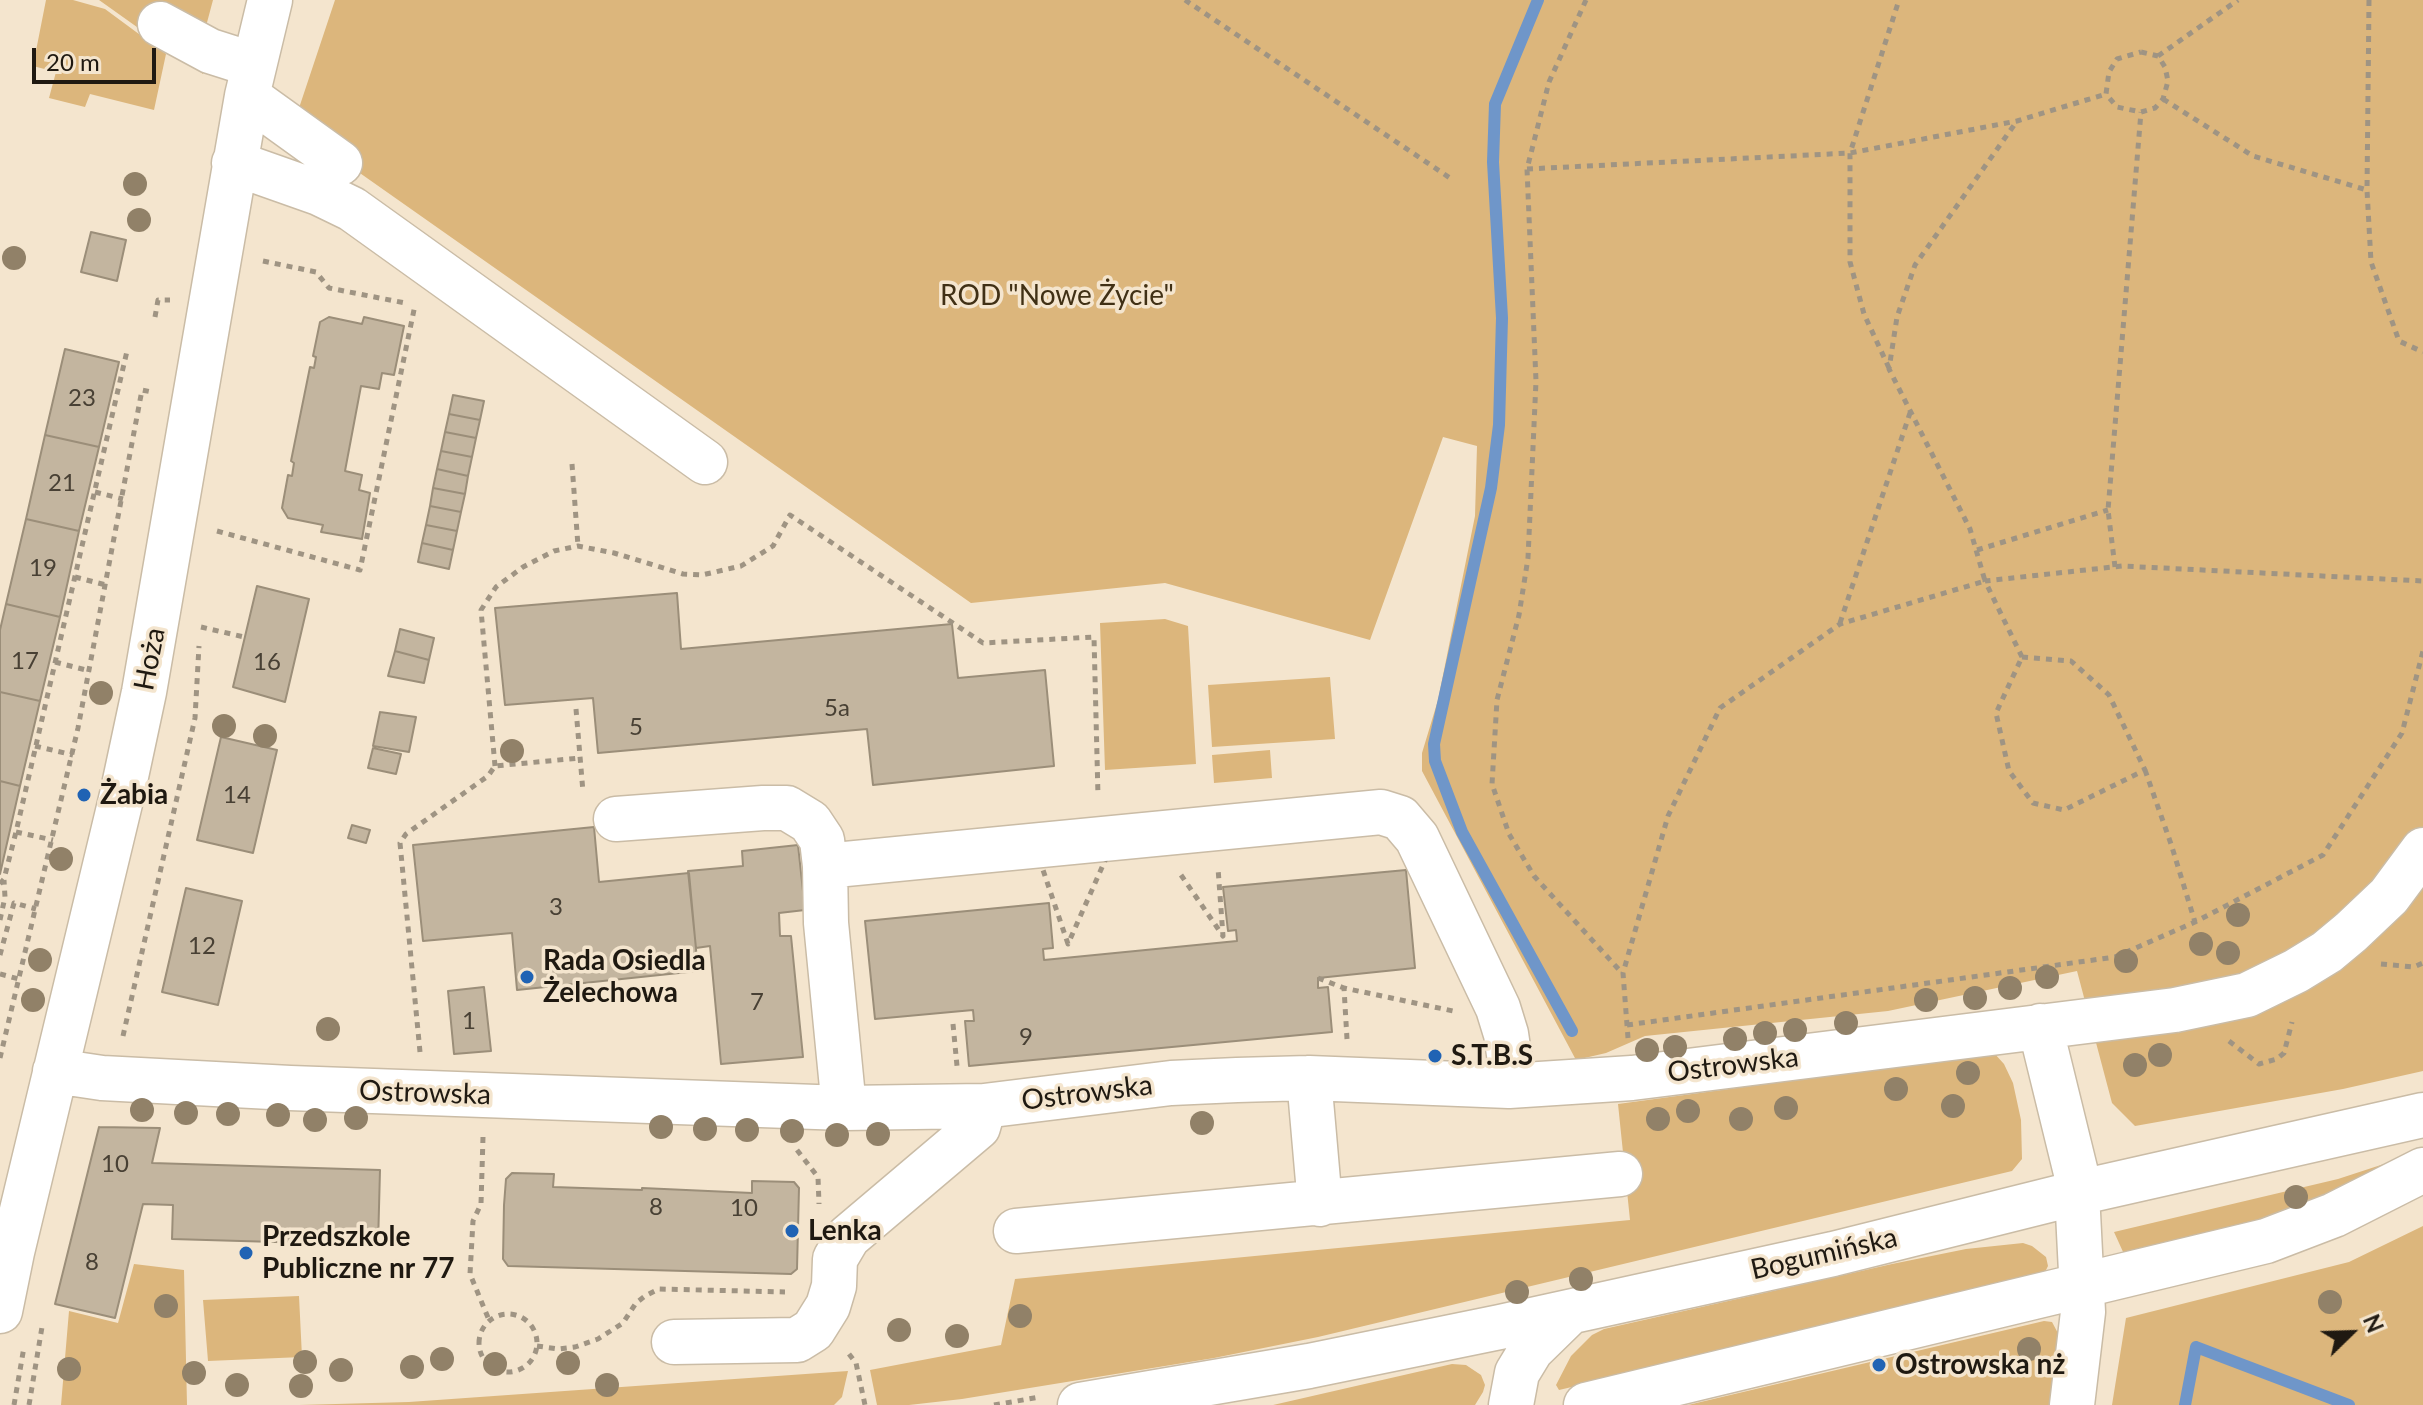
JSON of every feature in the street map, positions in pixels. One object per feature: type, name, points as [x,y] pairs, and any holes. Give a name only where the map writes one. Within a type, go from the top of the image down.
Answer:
[{"type":"street","name":"Hoża","points":[[0,1311],[12,1196],[55,1071],[144,692],[234,163],[270,0]]},
{"type":"street","points":[[160,24],[219,54],[340,163]]},
{"type":"street","points":[[234,163],[319,193],[352,209],[705,462]]},
{"type":"street","points":[[616,819],[787,808],[810,822],[822,840],[826,923],[844,1108]]},
{"type":"street","points":[[825,866],[1381,812],[1400,818],[1417,838],[1498,1008],[1510,1061],[1509,1086]]},
{"type":"street","name":"Ostrowska","points":[[55,1071],[102,1078],[290,1088],[844,1108],[971,1093],[1171,1083],[1330,1079],[1509,1086],[1632,1078],[2202,1006],[2247,995],[2327,952],[2372,914],[2423,850]]},
{"type":"street","points":[[2040,1026],[2076,1173],[2083,1312],[2072,1405]]},
{"type":"street","points":[[1320,1204],[1330,1079]]},
{"type":"street","name":"Ostrowska","points":[[674,1342],[797,1340],[813,1330],[828,1306],[834,1286],[835,1259],[848,1237],[978,1127],[971,1093]]},
{"type":"street","name":"Bogumińska","points":[[1080,1405],[1309,1366],[1570,1312],[1833,1254],[2077,1193],[2423,1115]]},
{"type":"street","points":[[1586,1405],[2209,1257],[2302,1229],[2423,1170]]},
{"type":"street","points":[[1016,1231],[1620,1174]]},
{"type":"street","points":[[1511,1405],[1517,1373],[1531,1350],[1570,1312]]},
{"type":"path","points":[[1185,0],[1453,180]]},
{"type":"path","points":[[1586,0],[1549,82],[1527,169],[1536,381],[1528,558],[1519,615],[1497,700],[1492,784],[1509,834],[1534,876],[1623,973]]},
{"type":"path","points":[[1899,0],[1850,153],[1850,262],[1864,314],[1970,529],[1985,581],[2022,657]]},
{"type":"path","points":[[2158,56],[2238,0]]},
{"type":"path","points":[[2369,0],[2367,190],[2371,262],[2399,341],[2423,352]]},
{"type":"path","points":[[2141,52],[2158,56],[2165,67],[2168,81],[2163,99],[2155,108],[2141,112],[2117,107],[2106,94],[2109,72],[2117,59],[2141,52]]},
{"type":"path","points":[[1527,169],[1850,153],[2017,121],[2106,94]]},
{"type":"path","points":[[2163,99],[2253,156],[2367,190]]},
{"type":"path","points":[[2115,567],[2108,510],[2141,112]]},
{"type":"path","points":[[1889,369],[1897,317],[1915,265],[2017,121]]},
{"type":"path","points":[[217,531],[360,570],[415,305],[329,288],[316,272],[263,261]]},
{"type":"path","points":[[0,920],[5,897],[2,882],[127,351]]},
{"type":"path","points":[[0,1058],[73,755],[142,390],[155,392]]},
{"type":"path","points":[[1840,624],[1911,410]]},
{"type":"path","points":[[572,464],[578,546]]},
{"type":"path","points":[[95,492],[123,499]]},
{"type":"path","points":[[1977,550],[2108,510]]},
{"type":"path","points":[[421,1067],[400,843],[406,834],[488,776],[495,766],[481,610],[496,587],[523,567],[554,551],[578,546],[614,553],[683,574],[702,575],[741,566],[760,557],[773,546],[790,515],[983,643],[1094,637],[1099,808]]},
{"type":"path","points":[[1632,1078],[1623,973],[1668,816],[1720,708],[1840,624],[1985,581],[2115,567],[2423,581]]},
{"type":"path","points":[[75,577],[106,585]]},
{"type":"path","points":[[201,627],[244,637]]},
{"type":"path","points":[[1627,1025],[2115,957],[2195,922],[2323,855],[2402,733],[2423,651]]},
{"type":"path","points":[[2022,657],[2071,661],[2109,695],[2145,770],[2195,922]]},
{"type":"path","points":[[2022,657],[1996,713],[2009,771],[2033,803],[2064,810],[2145,770]]},
{"type":"path","points":[[55,662],[90,671]]},
{"type":"path","points":[[35,746],[73,755]]},
{"type":"path","points":[[495,766],[580,758]]},
{"type":"path","points":[[16,832],[53,840]]},
{"type":"path","points":[[1107,856],[1068,944],[1041,864],[1107,856],[1121,855]]},
{"type":"path","points":[[1172,863],[1223,936],[1217,861]]},
{"type":"path","points":[[0,955],[14,903],[36,909]]},
{"type":"path","points":[[2371,964],[2414,967],[2423,963]]},
{"type":"path","points":[[0,974],[19,979]]},
{"type":"path","points":[[1318,978],[1344,988],[1466,1014]]},
{"type":"path","points":[[1330,1079],[1344,988]]},
{"type":"path","points":[[2239,1036],[2224,1037],[2259,1064],[2277,1059],[2284,1053],[2293,1017]]},
{"type":"path","points":[[953,1024],[971,1093]]},
{"type":"path","points":[[484,1132],[481,1204],[473,1221],[470,1274],[489,1320]]},
{"type":"path","points":[[792,1144],[818,1177],[819,1219]]},
{"type":"path","points":[[537,1346],[558,1349],[598,1339],[623,1323],[645,1296],[659,1289],[800,1293]]},
{"type":"path","points":[[502,1313],[522,1317],[534,1331],[537,1346],[533,1359],[526,1366],[508,1373],[483,1360],[478,1341],[489,1320],[502,1313]]},
{"type":"path","points":[[29,1405],[44,1317]]},
{"type":"path","points":[[860,1377],[865,1405]]},
{"type":"green space","points":[[46,0],[73,0],[105,9],[166,54],[154,110],[90,94],[85,107],[49,98],[56,72],[33,66]]},
{"type":"green space","points":[[99,0],[213,0],[205,30],[210,51],[203,74]]},
{"type":"green space","name":"ROD \"Nowe Życie\"","points":[[335,0],[2423,0],[2423,1071],[2343,1089],[2135,1126],[2112,1103],[2077,971],[1888,1011],[1645,1036],[1606,1053],[1576,1060],[1422,771],[1422,753],[1438,700],[1475,516],[1477,446],[1443,437],[1370,640],[1165,583],[971,603],[293,126]]},
{"type":"green space","points":[[1165,619],[1188,626],[1196,764],[1105,770],[1100,623]]},
{"type":"green space","points":[[1330,677],[1335,739],[1212,747],[1208,685]]},
{"type":"green space","points":[[1270,750],[1272,778],[1214,783],[1212,755]]},
{"type":"green space","points":[[1994,1053],[2004,1064],[2013,1083],[2021,1120],[2022,1159],[2012,1171],[1318,1337],[1214,1358],[962,1399],[877,1405],[870,1370],[1001,1345],[1015,1279],[1630,1220],[1618,1104]]},
{"type":"green space","points":[[2390,1162],[2393,1164],[2322,1197],[2262,1220],[2124,1254],[2114,1232],[2338,1179]]},
{"type":"green space","points":[[2423,1226],[2423,1405],[2112,1405],[2126,1318],[2349,1262]]},
{"type":"green space","points":[[2023,1243],[2046,1257],[2048,1266],[2043,1276],[1559,1390],[1556,1385],[1571,1356],[1592,1335],[1604,1329],[1892,1264],[1966,1249]]},
{"type":"green space","points":[[134,1264],[184,1270],[187,1405],[61,1405],[69,1311],[118,1323]]},
{"type":"green space","points":[[299,1296],[302,1357],[208,1361],[203,1300]]},
{"type":"green space","points":[[2044,1321],[2052,1322],[2060,1337],[2052,1405],[1688,1405]]},
{"type":"green space","points":[[1452,1364],[1466,1365],[1481,1375],[1485,1385],[1475,1405],[1273,1405]]},
{"type":"green space","points":[[848,1371],[842,1397],[834,1405],[299,1405],[409,1402]]},
{"type":"building","points":[[91,232],[126,240],[117,281],[81,272]]},
{"type":"building","points":[[329,317],[362,324],[364,317],[404,326],[394,375],[382,373],[379,389],[361,386],[345,471],[362,475],[359,490],[370,493],[362,539],[321,532],[323,525],[288,518],[282,508],[288,475],[292,476],[294,463],[291,461],[310,367],[314,368],[316,357],[313,356],[320,322]]},
{"type":"building","points":[[65,349],[119,362],[99,447],[45,435]]},
{"type":"building","points":[[453,395],[484,401],[480,420],[449,414]]},
{"type":"building","points":[[449,414],[480,420],[476,438],[445,432]]},
{"type":"building","points":[[445,432],[476,438],[472,457],[441,451]]},
{"type":"building","points":[[45,435],[99,447],[79,531],[26,519]]},
{"type":"building","points":[[441,451],[472,457],[468,476],[437,469]]},
{"type":"building","points":[[437,469],[468,476],[465,494],[433,488]]},
{"type":"building","points":[[433,488],[465,494],[461,512],[430,506]]},
{"type":"building","points":[[430,506],[461,512],[457,531],[426,525]]},
{"type":"building","points":[[26,519],[79,531],[60,617],[6,604]]},
{"type":"building","points":[[426,525],[457,531],[453,550],[422,543]]},
{"type":"building","points":[[422,543],[453,550],[449,569],[418,562]]},
{"type":"building","points":[[257,586],[309,599],[285,702],[233,687]]},
{"type":"building","points":[[677,593],[681,649],[952,624],[958,678],[1045,670],[1054,766],[873,785],[867,729],[598,753],[593,698],[505,705],[495,608]]},
{"type":"building","points":[[6,604],[60,617],[40,701],[0,692],[0,630]]},
{"type":"building","points":[[400,629],[434,638],[429,660],[395,651]]},
{"type":"building","points":[[395,651],[429,660],[424,683],[388,676]]},
{"type":"building","points":[[0,692],[40,701],[20,786],[0,781]]},
{"type":"building","points":[[380,712],[416,717],[409,752],[373,746]]},
{"type":"building","points":[[221,737],[277,750],[253,853],[197,840]]},
{"type":"building","points":[[373,748],[401,754],[396,774],[368,768]]},
{"type":"building","points":[[0,781],[20,786],[0,874]]},
{"type":"building","points":[[352,825],[370,830],[366,843],[348,838]]},
{"type":"building","points":[[594,827],[599,882],[689,873],[698,971],[517,990],[512,933],[423,941],[413,845]]},
{"type":"building","points":[[798,845],[805,910],[779,913],[780,936],[791,936],[803,1057],[721,1064],[710,946],[696,948],[688,871],[743,866],[742,851]]},
{"type":"building","points":[[1406,870],[1415,968],[1318,978],[1318,988],[1328,987],[1332,1032],[969,1066],[965,1021],[974,1021],[973,1010],[875,1019],[865,921],[1049,903],[1053,948],[1043,949],[1044,960],[1237,941],[1236,930],[1228,931],[1223,887]]},
{"type":"building","points":[[186,888],[242,901],[218,1005],[162,992]]},
{"type":"building","points":[[484,987],[491,1051],[454,1054],[448,991]]},
{"type":"building","points":[[99,1127],[160,1128],[152,1163],[380,1170],[378,1245],[172,1239],[173,1205],[143,1204],[115,1318],[55,1304]]},
{"type":"building","points":[[512,1173],[554,1174],[553,1187],[642,1190],[752,1193],[752,1181],[794,1182],[799,1188],[797,1269],[791,1274],[508,1266],[503,1259],[504,1205],[506,1179]]},
{"type":"waterway","points":[[1538,0],[1495,104],[1493,162],[1502,318],[1499,425],[1491,488],[1434,744],[1435,761],[1462,832],[1572,1031]]},
{"type":"waterway","points":[[2185,1405],[2196,1347],[2349,1405]]},
{"type":"place","name":"Żabia","points":[[84,795]]},
{"type":"place","name":"Rada Osiedla Żelechowa","points":[[527,977]]},
{"type":"place","name":"S.T.B.S","points":[[1435,1056]]},
{"type":"place","name":"Lenka","points":[[792,1231]]},
{"type":"place","name":"Przedszkole Publiczne nr 77","points":[[246,1253]]},
{"type":"place","name":"Ostrowska nż","points":[[1879,1365]]}]
